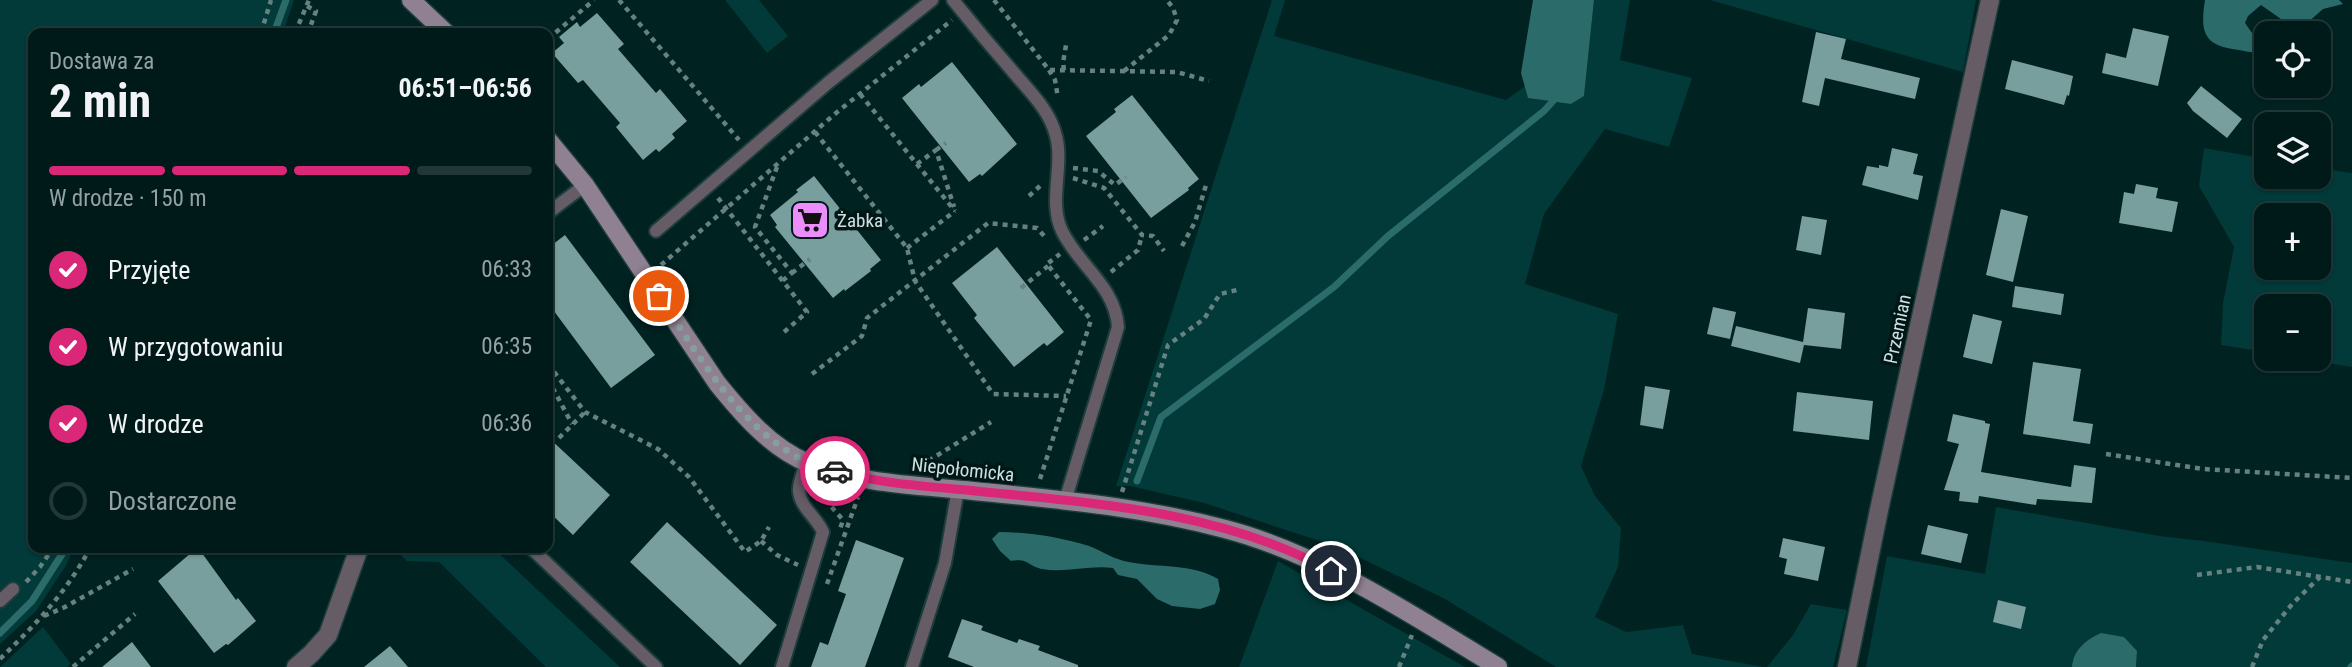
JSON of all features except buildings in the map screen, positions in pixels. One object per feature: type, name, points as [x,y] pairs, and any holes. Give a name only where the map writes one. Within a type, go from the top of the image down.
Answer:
[{"type":"main road","points":[[411,0],[441,28]]},
{"type":"main road","name":"Niepołomicka","points":[[553,146],[585,186],[737,408],[780,447],[806,463],[850,475],[958,489],[1119,499],[1157,512],[1228,529],[1310,559],[1418,618],[1498,667]]},
{"type":"street","name":"Przemian","points":[[1847,667],[1881,497],[1990,0]]},
{"type":"street","points":[[296,667],[328,635],[357,553]]},
{"type":"lane","points":[[656,231],[829,82],[932,0]]},
{"type":"lane","points":[[953,0],[1047,114],[1059,149],[1057,215],[1060,226],[1071,246],[1114,304],[1118,327],[1066,494]]},
{"type":"lane","points":[[553,209],[585,186]]},
{"type":"lane","points":[[782,667],[822,532],[818,522],[802,502],[799,490],[806,463]]},
{"type":"lane","points":[[912,667],[945,563],[958,489]]},
{"type":"lane","points":[[536,553],[656,667]]},
{"type":"lane","points":[[0,601],[13,589]]},
{"type":"path","points":[[263,28],[271,0]]},
{"type":"path","points":[[553,35],[594,0]]},
{"type":"path","points":[[618,0],[749,151]]},
{"type":"path","points":[[994,0],[1049,69],[1055,80],[1059,105]]},
{"type":"path","points":[[1124,71],[1169,35],[1177,20],[1167,0]]},
{"type":"path","points":[[297,28],[307,3],[316,11],[311,28]]},
{"type":"path","points":[[652,259],[657,267],[860,94],[951,21],[961,30]]},
{"type":"path","points":[[1064,70],[1066,45]]},
{"type":"path","points":[[1049,69],[1177,72],[1209,81]]},
{"type":"path","points":[[860,94],[955,211]]},
{"type":"path","points":[[815,132],[907,248],[915,281],[993,394],[1066,396]]},
{"type":"path","points":[[917,164],[946,143]]},
{"type":"path","points":[[936,150],[955,211]]},
{"type":"path","points":[[778,164],[755,226],[792,273]]},
{"type":"path","points":[[1115,186],[1098,171],[1068,167],[1075,180],[1099,185],[1108,192],[1142,234],[1153,236],[1164,251]]},
{"type":"path","points":[[1108,192],[1126,177]]},
{"type":"path","points":[[1029,196],[1035,192],[1042,179]]},
{"type":"path","points":[[1182,246],[1195,222],[1206,185]]},
{"type":"path","points":[[708,187],[807,312],[784,332]]},
{"type":"path","points":[[907,248],[955,211]]},
{"type":"path","points":[[812,374],[862,335],[867,318],[988,223],[1037,228],[1060,254],[1021,288]]},
{"type":"path","points":[[926,224],[931,229]]},
{"type":"path","points":[[1099,281],[1138,250],[1142,234]]},
{"type":"path","points":[[782,281],[810,259]]},
{"type":"path","points":[[1048,266],[1091,320],[1039,483],[1066,494]]},
{"type":"path","points":[[1119,499],[1168,345],[1204,319],[1220,294],[1237,289]]},
{"type":"path","points":[[553,370],[585,412],[658,449],[689,477],[746,552],[761,541],[769,527]]},
{"type":"path","points":[[553,388],[572,424]]},
{"type":"path","points":[[559,438],[585,412]]},
{"type":"path","points":[[928,471],[915,470],[991,422]]},
{"type":"path","points":[[2106,454],[2203,469],[2352,478]]},
{"type":"path","points":[[824,594],[846,520],[860,493]]},
{"type":"path","points":[[1119,499],[1132,494]]},
{"type":"path","points":[[761,541],[776,555],[812,569]]},
{"type":"path","points":[[13,589],[19,589],[50,553]]},
{"type":"path","points":[[0,659],[43,617],[77,572],[87,553]]},
{"type":"path","points":[[2197,575],[2257,567],[2352,582]]},
{"type":"path","points":[[43,617],[133,569]]},
{"type":"path","points":[[2252,667],[2263,639],[2293,603],[2321,576]]},
{"type":"path","points":[[73,667],[135,614]]},
{"type":"path","points":[[1399,667],[1418,618]]},
{"type":"shaded area","points":[[0,0],[294,0],[285,28],[28,28],[28,553],[72,553],[36,611],[0,644]]},
{"type":"shaded area","points":[[725,0],[759,0],[788,36],[767,53]]},
{"type":"shaded area","points":[[1272,0],[1285,0],[1274,36],[1506,100],[1525,86],[1529,98],[1571,104],[1584,95],[1594,0],[1630,0],[1620,60],[1692,78],[1669,147],[1605,129],[1544,214],[1525,284],[1618,314],[1604,390],[1581,466],[1595,496],[1621,528],[1618,567],[1595,617],[1626,632],[1683,625],[1692,654],[1764,667],[1556,667],[1445,599],[1338,547],[1204,503],[1130,486],[1116,486]]},
{"type":"shaded area","points":[[1533,0],[1594,0],[1584,96],[1571,104],[1528,98],[1521,73]]},
{"type":"shaded area","points":[[1710,0],[1976,0],[1963,72]]},
{"type":"shaded area","points":[[2205,0],[2339,0],[2343,4],[2323,9],[2310,21],[2284,21],[2261,5],[2248,16],[2245,23],[2254,33],[2254,52],[2227,48],[2211,41],[2203,21]]},
{"type":"shaded area","points":[[2204,148],[2254,157],[2254,189],[2331,189],[2331,170],[2352,173],[2352,367],[2331,364],[2331,294],[2254,294],[2254,350],[2221,345],[2223,303],[2234,247],[2199,186]]},
{"type":"shaded area","points":[[1996,507],[2160,536],[2352,563],[2352,667],[2136,667],[2137,651],[2073,660],[2072,667],[1866,667],[1887,556],[1985,574]]},
{"type":"shaded area","points":[[999,532],[1056,538],[1089,546],[1124,561],[1197,570],[1218,579],[1220,590],[1215,604],[1200,609],[1172,606],[1157,599],[1137,579],[1118,575],[1113,568],[1051,570],[1037,568],[1025,561],[1011,561],[992,539]]},
{"type":"shaded area","points":[[399,553],[498,553],[620,667],[546,667],[439,562],[407,561]]},
{"type":"shaded area","points":[[1278,561],[1465,667],[1239,667]]},
{"type":"shaded area","points":[[1811,604],[1847,610],[1833,667],[1767,667],[1793,635]]},
{"type":"shaded area","points":[[43,627],[71,664],[67,667],[0,667]]},
{"type":"shaded area","points":[[2101,633],[2124,637],[2137,651],[2136,667],[2072,667],[2075,655],[2082,646]]},
{"type":"waterway","points":[[276,28],[286,0]]},
{"type":"waterway","points":[[1137,481],[1161,417],[1334,287],[1388,236],[1553,101]]},
{"type":"waterway","points":[[0,633],[32,601],[63,553]]},
{"type":"way so far","points":[[659,296],[737,408],[780,447],[806,463],[835,471]]},
{"type":"place","name":"Żabka","points":[[810,220]]},
{"type":"route","points":[[835,471],[902,484],[1157,512],[1228,529],[1276,545],[1331,571]]}]
